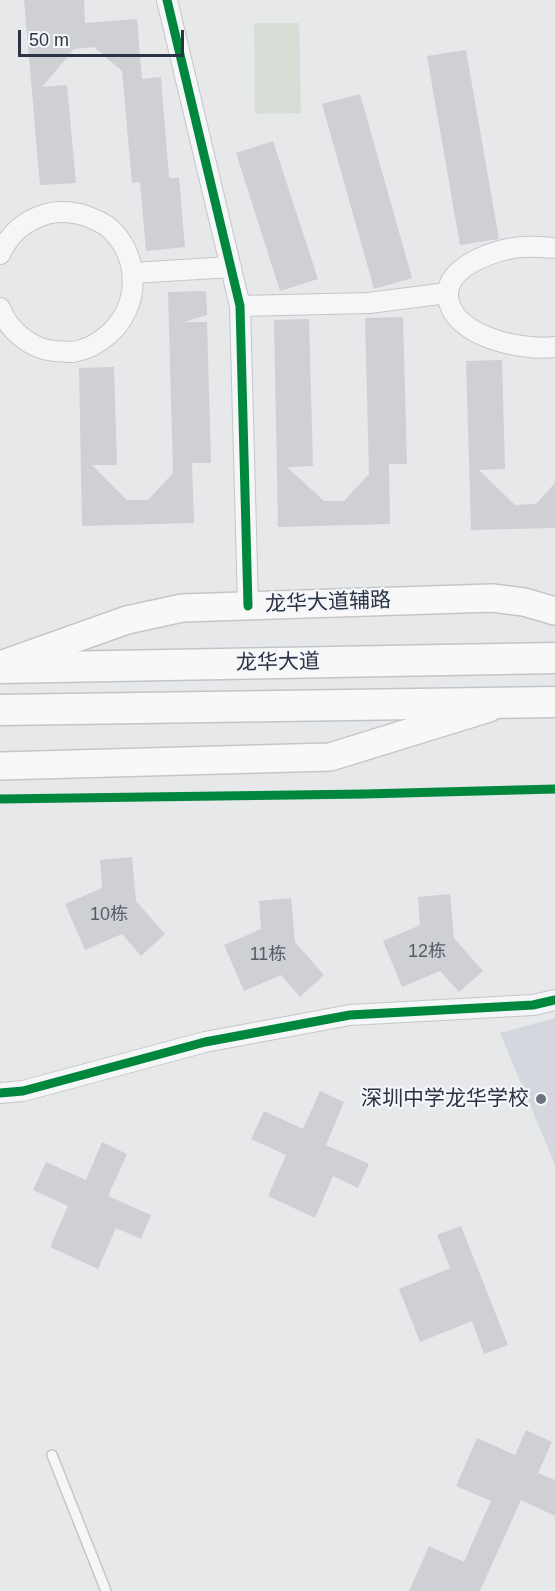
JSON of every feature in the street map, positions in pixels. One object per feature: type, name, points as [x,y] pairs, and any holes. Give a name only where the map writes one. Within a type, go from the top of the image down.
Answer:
[{"type":"main road","name":"龙华大道辅路","points":[[0,667],[127,620],[183,608],[492,598],[524,602],[555,611]]},
{"type":"main road","name":"龙华大道","points":[[0,667],[555,658]]},
{"type":"main road","points":[[0,766],[330,757],[507,702]]},
{"type":"main road","name":"龙华大道","points":[[0,710],[555,702]]},
{"type":"street","points":[[167,0],[240,306],[248,606]]},
{"type":"street","points":[[0,255],[8,239],[28,220],[54,212],[82,214],[106,226],[124,246],[133,273],[132,300],[120,325],[99,343],[73,352],[46,350],[21,338],[3,317],[0,308]]},
{"type":"street","points":[[555,248],[522,247],[488,255],[458,272],[447,293],[450,306],[457,316],[485,336],[519,347],[555,347]]},
{"type":"street","points":[[133,273],[231,267]]},
{"type":"street","points":[[240,306],[369,303],[447,293]]},
{"type":"street","points":[[0,1093],[23,1091],[205,1042],[350,1015],[533,1005],[555,1000]]},
{"type":"lane","points":[[52,1455],[106,1591]]},
{"type":"shaded area","points":[[254,23],[299,23],[301,113],[255,114]]},
{"type":"shaded area","name":"深圳中学龙华学校","points":[[555,1018],[555,1165],[500,1033]]},
{"type":"building","points":[[24,0],[84,0],[85,23],[137,19],[142,79],[161,77],[169,178],[179,178],[185,247],[146,251],[140,182],[132,183],[122,71],[94,47],[74,49],[42,87],[67,85],[76,183],[40,185]]},
{"type":"building","points":[[466,50],[499,239],[460,245],[427,56]]},
{"type":"building","points":[[360,94],[412,278],[374,289],[322,104]]},
{"type":"building","points":[[273,141],[318,279],[280,291],[236,153]]},
{"type":"building","points":[[206,291],[207,315],[184,322],[207,322],[211,463],[192,463],[194,523],[82,526],[79,368],[114,367],[117,465],[92,465],[127,500],[148,500],[173,473],[168,292]]},
{"type":"building","points":[[403,317],[407,464],[389,464],[390,524],[278,527],[274,320],[309,319],[313,466],[287,467],[324,501],[344,501],[369,474],[365,318]]},
{"type":"building","points":[[502,360],[505,469],[479,470],[515,505],[536,504],[555,483],[555,528],[471,530],[466,361]]},
{"type":"building","points":[[132,857],[136,901],[165,934],[141,956],[122,934],[85,950],[65,904],[102,888],[100,860]]},
{"type":"building","points":[[450,894],[454,938],[483,971],[459,992],[440,971],[402,987],[383,941],[420,925],[418,897]]},
{"type":"building","points":[[291,898],[295,942],[324,975],[300,997],[281,975],[244,991],[224,945],[261,929],[259,901]]},
{"type":"building","points":[[320,1091],[344,1102],[326,1145],[369,1164],[358,1188],[333,1176],[315,1218],[268,1196],[286,1155],[251,1139],[264,1111],[303,1129]]},
{"type":"building","points":[[102,1142],[127,1154],[108,1196],[151,1215],[141,1239],[116,1228],[98,1269],[50,1247],[68,1206],[33,1190],[46,1162],[86,1180]]},
{"type":"building","points":[[461,1226],[508,1345],[484,1354],[472,1321],[420,1342],[399,1289],[450,1268],[437,1235]]},
{"type":"building","points":[[526,1430],[552,1442],[538,1473],[555,1480],[555,1516],[521,1500],[480,1591],[409,1591],[429,1546],[464,1562],[491,1501],[456,1486],[477,1438],[515,1455]]},
{"type":"cycle path","points":[[167,0],[240,306],[248,606]]},
{"type":"cycle path","points":[[0,799],[555,789]]},
{"type":"cycle path","points":[[0,1093],[23,1091],[205,1042],[350,1015],[533,1005],[555,1000]]},
{"type":"place","name":"深圳中学龙华学校","points":[[541,1099]]}]
